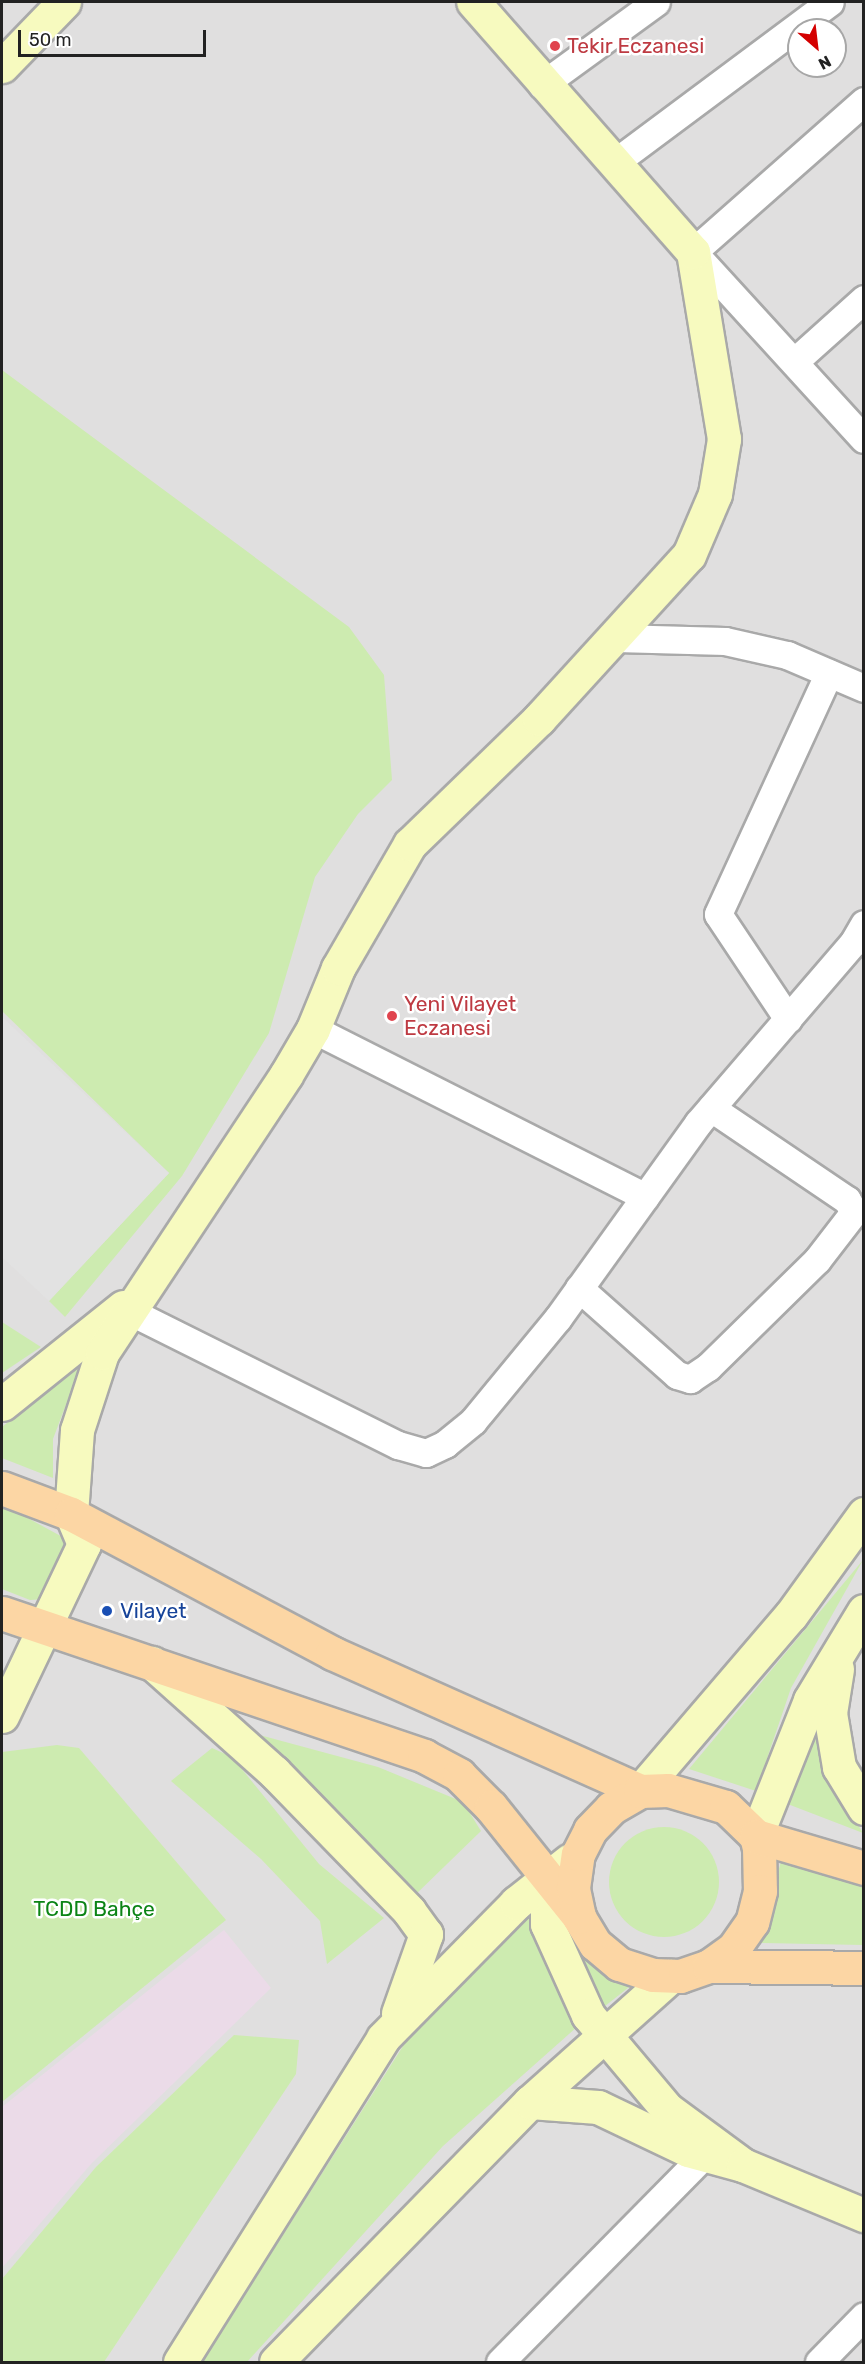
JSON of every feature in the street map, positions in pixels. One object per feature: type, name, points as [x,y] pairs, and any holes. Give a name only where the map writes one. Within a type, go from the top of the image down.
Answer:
[{"type":"main road","points":[[2,66],[64,2]]},
{"type":"main road","points":[[2,1716],[84,1544],[71,1514],[77,1430],[102,1353],[313,1029],[338,968],[410,844],[616,638],[689,555],[715,494],[724,439],[693,252],[542,86],[473,2]]},
{"type":"main road","points":[[2,1404],[132,1305]]},
{"type":"main road","points":[[2,1488],[71,1514],[332,1653],[640,1791],[668,1790],[726,1807],[756,1836],[864,1868]]},
{"type":"main road","points":[[579,1917],[573,1888],[578,1854],[590,1830],[611,1808],[640,1791],[791,1615],[864,1514]]},
{"type":"main road","points":[[709,1966],[734,1948],[752,1922],[760,1892],[756,1836],[810,1700],[841,1644],[864,1611]]},
{"type":"main road","points":[[2,1613],[152,1663],[441,1765],[490,1807],[579,1917],[595,1944],[619,1964],[671,1976]]},
{"type":"main road","points":[[841,1644],[830,1713],[839,1767],[864,1808]]},
{"type":"main road","points":[[152,1663],[274,1772],[409,1911],[426,1934],[391,2029],[187,2353]]},
{"type":"main road","points":[[391,2029],[547,1878],[578,1854]]},
{"type":"main road","points":[[547,1878],[547,1924],[588,2014],[667,2109],[710,2149]]},
{"type":"main road","points":[[276,2362],[530,2102],[671,1976],[709,1966],[864,1968]]},
{"type":"main road","points":[[530,2102],[598,2107],[710,2149],[742,2165],[864,2215]]},
{"type":"street","points":[[542,86],[656,2]]},
{"type":"street","points":[[614,163],[830,2]]},
{"type":"street","points":[[864,101],[693,252],[864,439]]},
{"type":"street","points":[[795,361],[864,299]]},
{"type":"street","points":[[616,638],[725,641],[787,655],[864,688]]},
{"type":"street","points":[[788,1018],[718,914],[829,673]]},
{"type":"street","points":[[132,1305],[398,1445],[426,1453],[473,1421],[579,1288],[711,1108],[860,939]]},
{"type":"street","points":[[313,1029],[645,1197]]},
{"type":"street","points":[[579,1288],[677,1375],[690,1379],[708,1367],[817,1260],[854,1212],[847,1200],[711,1108]]},
{"type":"street","points":[[500,2362],[710,2149]]},
{"type":"street","points":[[819,2362],[864,2316]]},
{"type":"shaded area","points":[[2,2],[863,2],[863,2362],[2,2362]]},
{"type":"shaded area","points":[[2,1017],[169,1173],[49,1301],[2,1257]]},
{"type":"shaded area","points":[[224,1930],[271,1988],[91,2164],[2,2268],[2,2107]]},
{"type":"green space","points":[[2,370],[349,627],[384,675],[392,780],[358,814],[315,877],[269,1033],[182,1176],[65,1317],[49,1301],[169,1173],[2,1011]]},
{"type":"green space","points":[[2,1322],[41,1347],[2,1373]]},
{"type":"green space","points":[[110,1324],[76,1378],[53,1439],[53,1478],[2,1458],[2,1427],[68,1374]]},
{"type":"green space","points":[[2,1504],[68,1540],[45,1599],[30,1600],[2,1589]]},
{"type":"green space","points":[[863,1560],[791,1688],[756,1791],[689,1769]]},
{"type":"green space","points":[[823,1686],[838,1793],[863,1833],[785,1803]]},
{"type":"green space","points":[[245,1731],[378,1767],[463,1802],[481,1831],[412,1898]]},
{"type":"green space","name":"TCDD Bahçe","points":[[57,1745],[79,1748],[226,1920],[2,2102],[2,1752]]},
{"type":"green space","points":[[212,1748],[232,1757],[319,1864],[384,1918],[327,1964],[320,1921],[261,1859],[171,1781]]},
{"type":"green space","points":[[664,1827],[685,1831],[703,1843],[715,1861],[719,1882],[715,1903],[703,1921],[685,1933],[664,1937],[643,1933],[625,1921],[613,1903],[609,1882],[613,1861],[625,1843],[643,1831]]},
{"type":"green space","points":[[784,1851],[863,1879],[863,1945],[758,1943]]},
{"type":"green space","points":[[531,1915],[550,1973],[578,2026],[443,2146],[247,2362],[202,2362],[405,2043]]},
{"type":"green space","points":[[562,1936],[600,1971],[633,1984],[600,2010]]},
{"type":"green space","points":[[234,2035],[299,2040],[296,2074],[104,2362],[2,2362],[2,2279],[96,2167]]},
{"type":"place","name":"Tekir Eczanesi","points":[[555,46]]},
{"type":"place","name":"Yeni Vilayet Eczanesi","points":[[392,1016]]},
{"type":"place","name":"Vilayet","points":[[107,1611]]}]
